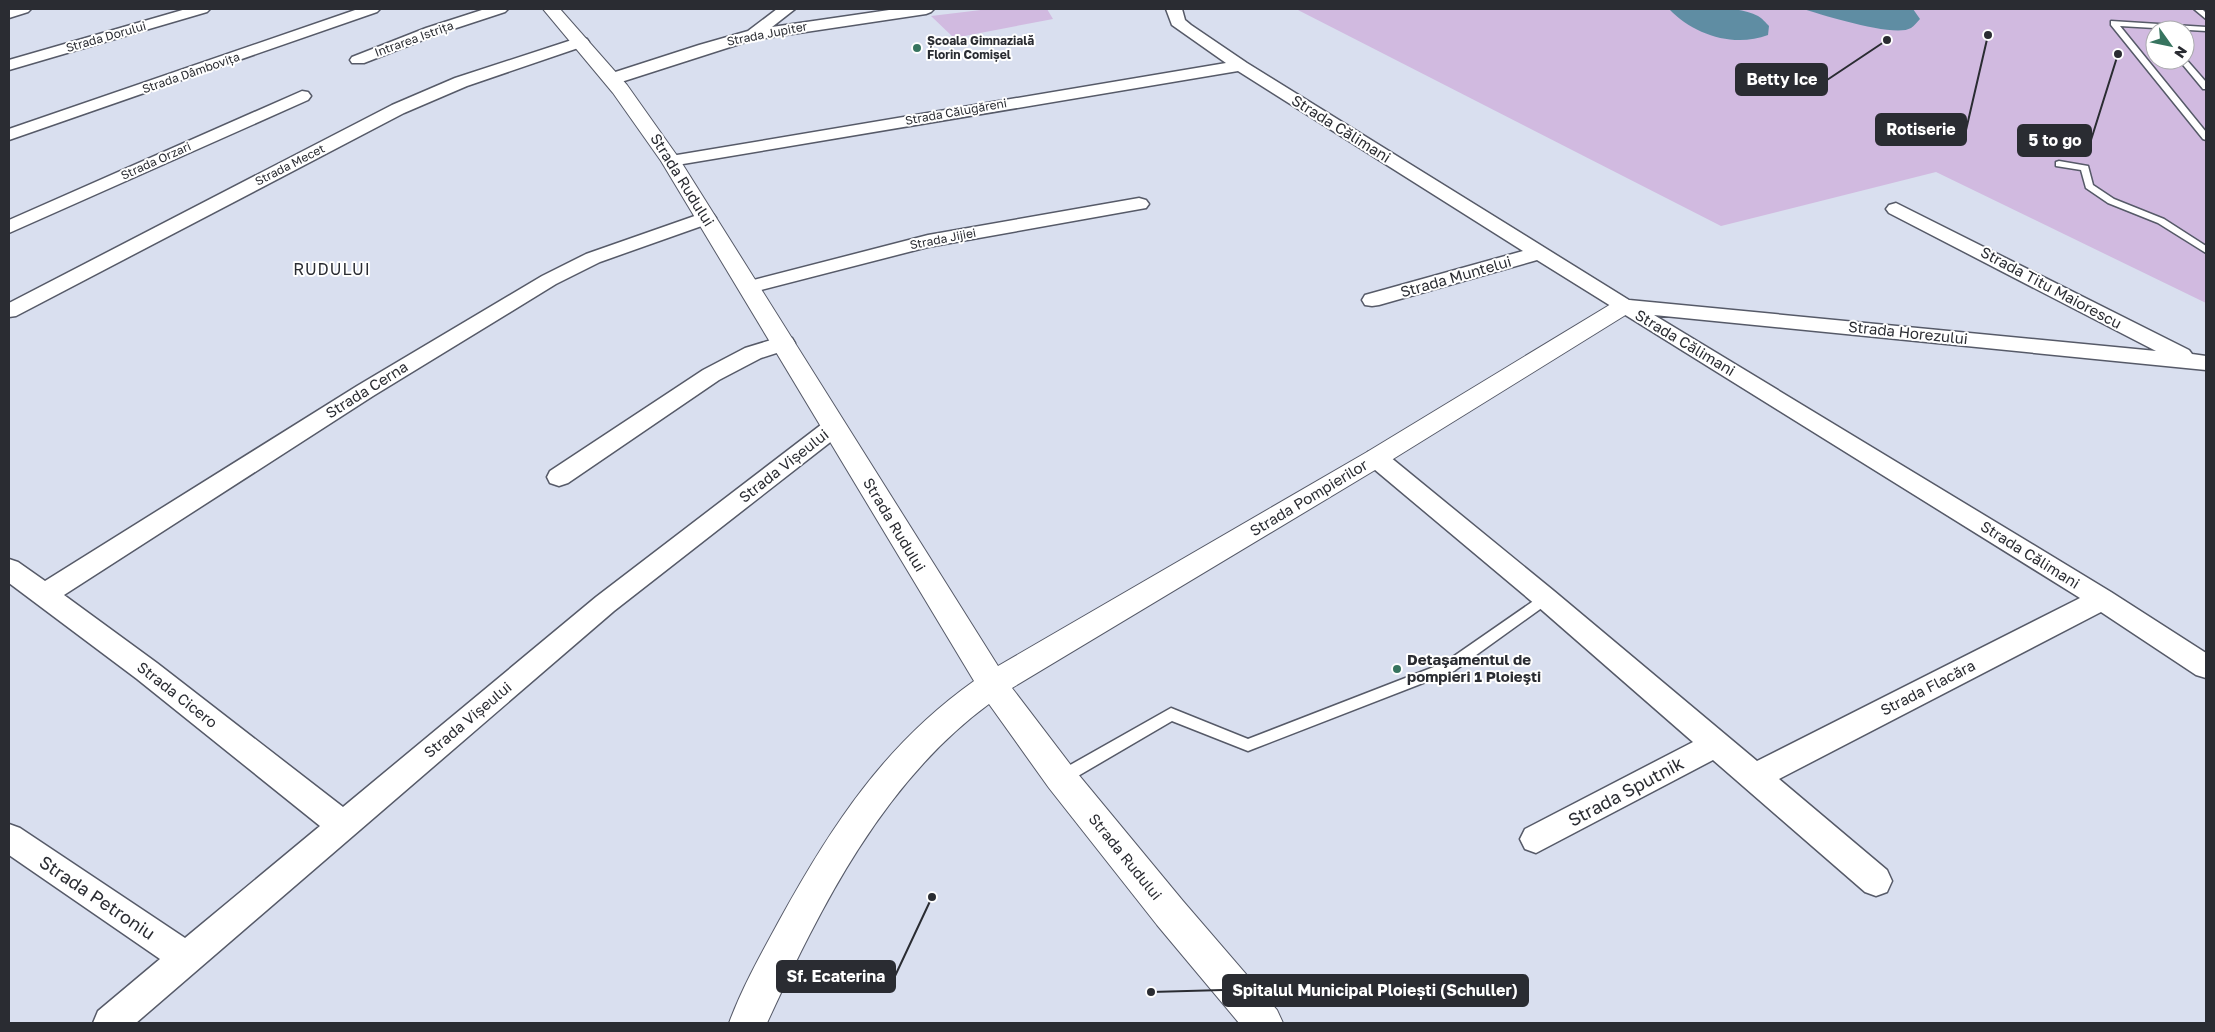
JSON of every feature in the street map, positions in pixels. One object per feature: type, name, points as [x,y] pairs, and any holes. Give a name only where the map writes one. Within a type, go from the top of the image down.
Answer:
[{"type":"main road","name":"Strada Rudului","points":[[551,9],[612,79],[640,115],[671,161],[992,685],[1061,778],[1170,913],[1264,1023]]},
{"type":"main road","name":"Strada Pompierilor","points":[[748,1023],[788,938],[833,858],[884,786],[923,741],[958,709],[992,685],[1376,458],[1624,306]]},
{"type":"street","points":[[9,13],[23,9]]},
{"type":"street","name":"Strada Dorului","points":[[9,65],[202,9]]},
{"type":"street","name":"Strada Dâmbovița","points":[[9,135],[372,9]]},
{"type":"street","name":"Intrarea Istrița","points":[[358,60],[424,34],[500,9]]},
{"type":"street","points":[[751,35],[786,9]]},
{"type":"street","name":"Strada Jupiter","points":[[612,79],[751,35],[926,9]]},
{"type":"street","name":"Strada Călimani","points":[[1174,9],[1178,22],[1185,28],[1241,66],[1624,306],[2102,599],[2206,667]]},
{"type":"street","name":"Strada Mecet","points":[[9,311],[398,109],[461,82],[581,42]]},
{"type":"street","name":"Strada Călugăreni","points":[[671,161],[1241,66]]},
{"type":"street","name":"Strada Orzari","points":[[9,227],[302,96]]},
{"type":"street","name":"Strada Jijiei","points":[[749,287],[836,262],[928,241],[1139,204]]},
{"type":"street","name":"Strada Titu Maiorescu","points":[[1896,209],[2201,364]]},
{"type":"street","name":"Strada Cerna","points":[[44,594],[365,391],[549,280],[593,258],[706,218]]},
{"type":"street","name":"Strada Muntelui","points":[[1372,300],[1540,253]]},
{"type":"street","name":"Strada Horezului","points":[[1624,306],[2201,364]]},
{"type":"street","points":[[559,477],[711,375],[753,354],[784,343]]},
{"type":"street","name":"Strada Vișeului","points":[[110,1023],[605,604],[834,427]]},
{"type":"street","points":[[1376,458],[1545,598],[1876,881]]},
{"type":"street","name":"Strada Cicero","points":[[12,575],[44,594],[147,671],[343,825]]},
{"type":"street","name":"Strada Flacăra","points":[[1755,777],[2102,599]]},
{"type":"street","name":"Strada Sputnik","points":[[1536,839],[1716,744]]},
{"type":"street","name":"Strada Petroniu","points":[[9,838],[186,958]]},
{"type":"lane","points":[[2198,9],[2206,17]]},
{"type":"lane","points":[[2145,27],[2114,23],[2145,61]]},
{"type":"lane","points":[[2152,70],[2206,137]]},
{"type":"lane","points":[[2192,70],[2206,87]]},
{"type":"lane","points":[[2059,164],[2085,168],[2089,186],[2104,196],[2161,221],[2206,250]]},
{"type":"lane","points":[[1061,778],[1171,714],[1248,745],[1449,667],[1484,644],[1545,598]]},
{"type":"shaded area","points":[[989,9],[1047,9],[1053,19],[954,38],[931,16]]},
{"type":"shaded area","points":[[1296,9],[2206,9],[2206,303],[1936,172],[1721,226]]},
{"type":"water","points":[[1714,8],[1749,12],[1759,17],[1769,26],[1768,35],[1742,40],[1715,37],[1690,26],[1669,9]]},
{"type":"water","points":[[1803,9],[1913,9],[1920,19],[1911,28],[1890,30],[1858,24]]},
{"type":"place","name":"Rotiserie","points":[[1988,35]]},
{"type":"place","name":"Betty Ice","points":[[1887,40]]},
{"type":"place","name":"Școala Gimnazială Florin Comișel","points":[[917,48]]},
{"type":"place","name":"5 to go","points":[[2118,54]]},
{"type":"place","name":"Detaşamentul de pompieri 1 Ploieşti","points":[[1397,669]]},
{"type":"place","name":"Sf. Ecaterina","points":[[932,897]]},
{"type":"place","name":"Spitalul Municipal Ploiești (Schuller)","points":[[1151,992]]},
{"type":"district","name":"RUDULUI","points":[[332,269]]}]
